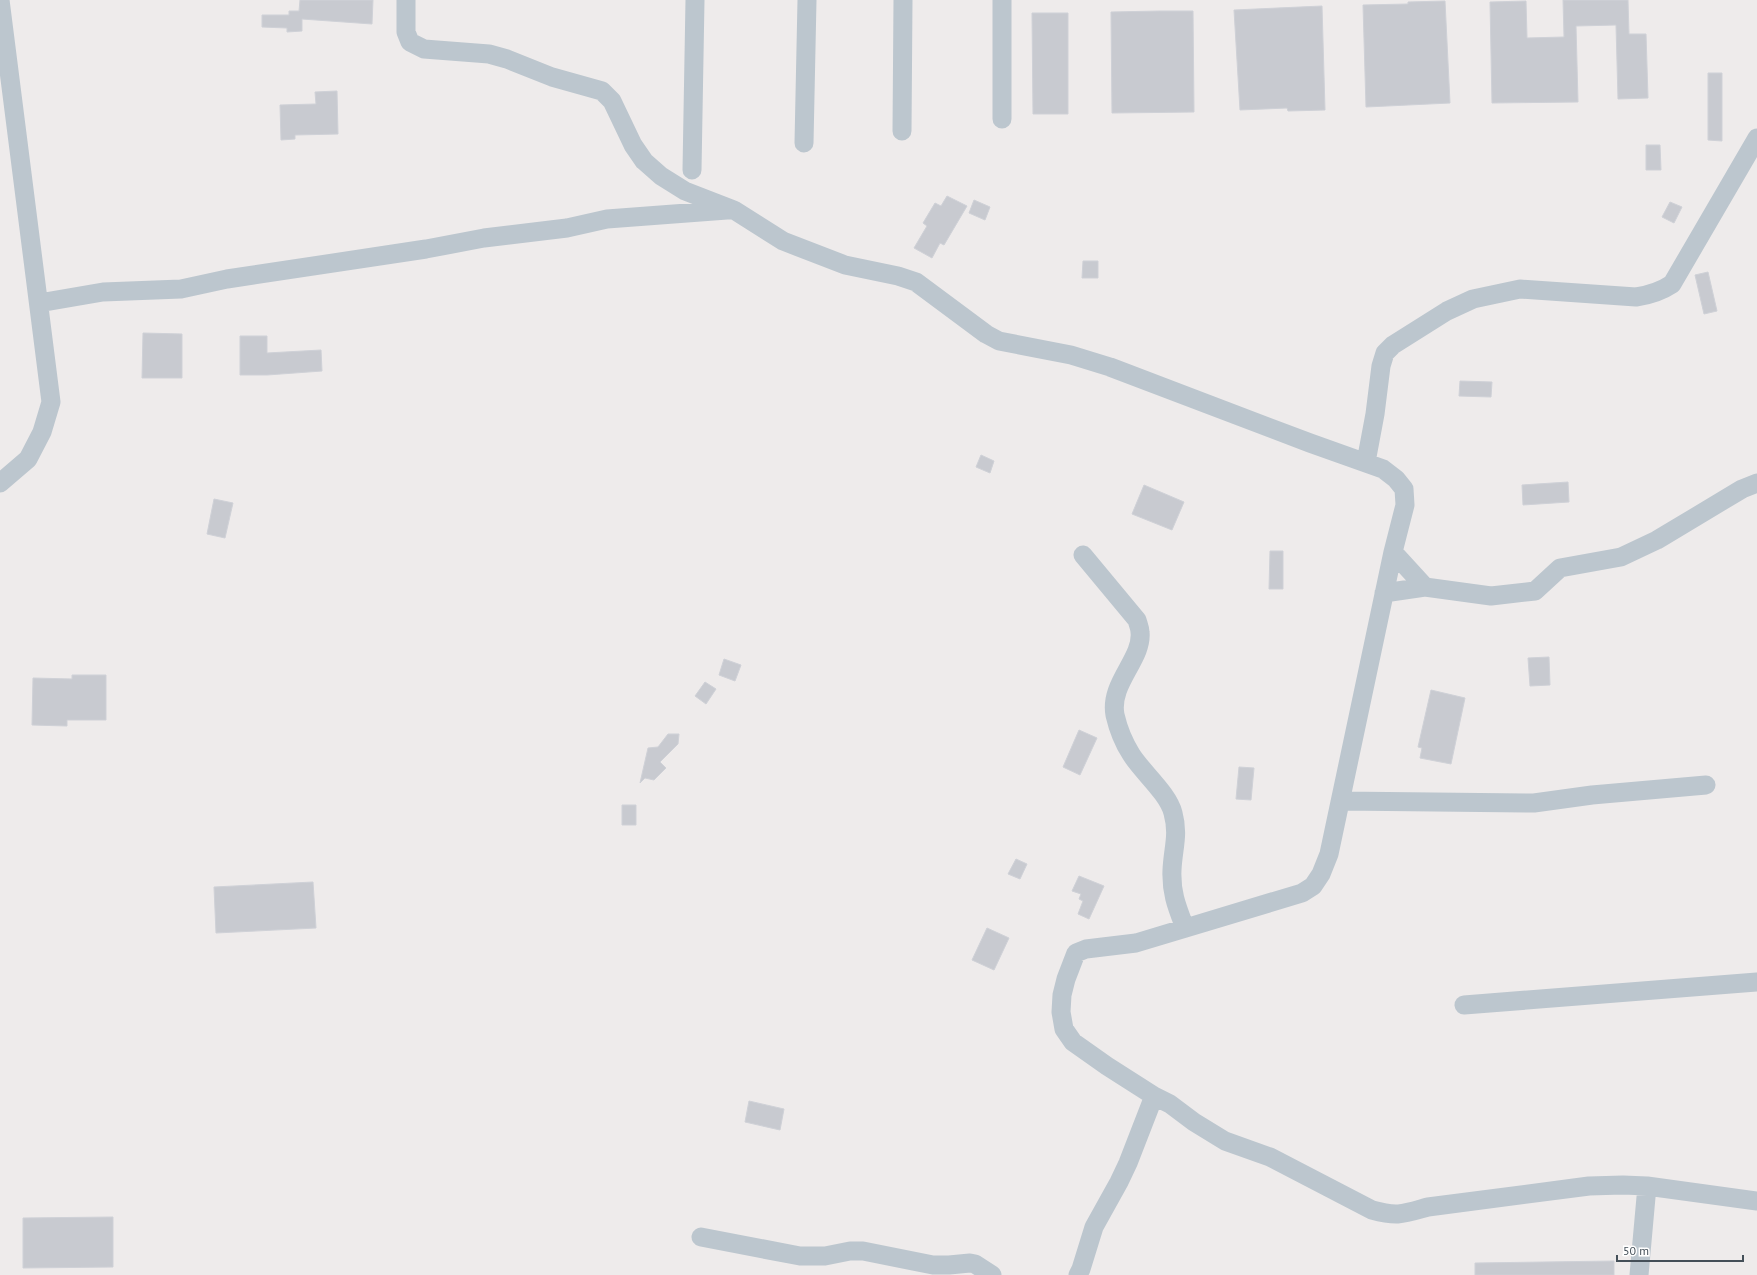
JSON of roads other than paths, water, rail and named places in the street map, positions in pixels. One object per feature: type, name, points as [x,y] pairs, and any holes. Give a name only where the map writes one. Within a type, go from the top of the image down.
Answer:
[{"type":"street","points":[[0,0],[51,402],[42,432],[28,459],[0,483]]},
{"type":"street","points":[[406,0],[406,32],[410,42],[424,49],[489,54],[507,59],[552,77],[602,92],[612,101],[633,145],[644,161],[661,176],[685,191],[734,210],[783,241],[845,265],[898,276],[916,282],[986,334],[998,341],[1071,355],[1110,366],[1310,443],[1383,469],[1396,479],[1404,489],[1405,505],[1384,593],[1341,801],[1328,854],[1321,874],[1313,886],[1302,893],[1136,943],[1081,950],[1076,953],[1066,979],[1062,995],[1061,1012],[1064,1029],[1073,1042],[1154,1096],[1170,1104],[1194,1122],[1226,1141],[1270,1157],[1366,1207],[1389,1215],[1404,1215],[1428,1207],[1589,1186],[1647,1186],[1757,1201]]},
{"type":"street","points":[[692,170],[695,0]]},
{"type":"street","points":[[804,143],[806,0]]},
{"type":"street","points":[[902,131],[903,0]]},
{"type":"street","points":[[1002,0],[1002,119]]},
{"type":"street","points":[[1366,462],[1375,414],[1381,366],[1385,353],[1393,345],[1447,311],[1473,299],[1501,292],[1520,289],[1636,297],[1650,295],[1662,290],[1672,284],[1757,138]]},
{"type":"street","points":[[39,303],[103,292],[180,289],[227,279],[426,249],[484,238],[566,228],[607,219],[734,210]]},
{"type":"street","points":[[1384,593],[1425,587],[1491,596],[1535,591],[1560,568],[1621,557],[1657,540],[1742,489],[1757,483]]},
{"type":"street","points":[[1393,552],[1425,587]]},
{"type":"street","points":[[1083,555],[1137,620],[1140,632],[1139,641],[1116,694],[1115,714],[1131,754],[1161,792],[1173,811],[1177,833],[1172,869],[1173,896],[1185,928]]},
{"type":"street","points":[[1341,801],[1534,803],[1592,795],[1706,785]]},
{"type":"street","points":[[1464,1005],[1757,982]]},
{"type":"street","points":[[1078,1275],[1094,1228],[1122,1176],[1154,1096]]},
{"type":"street","points":[[1639,1275],[1647,1186]]},
{"type":"street","points":[[701,1238],[800,1256],[825,1256],[857,1251],[933,1265],[970,1263],[975,1264],[992,1275]]}]
